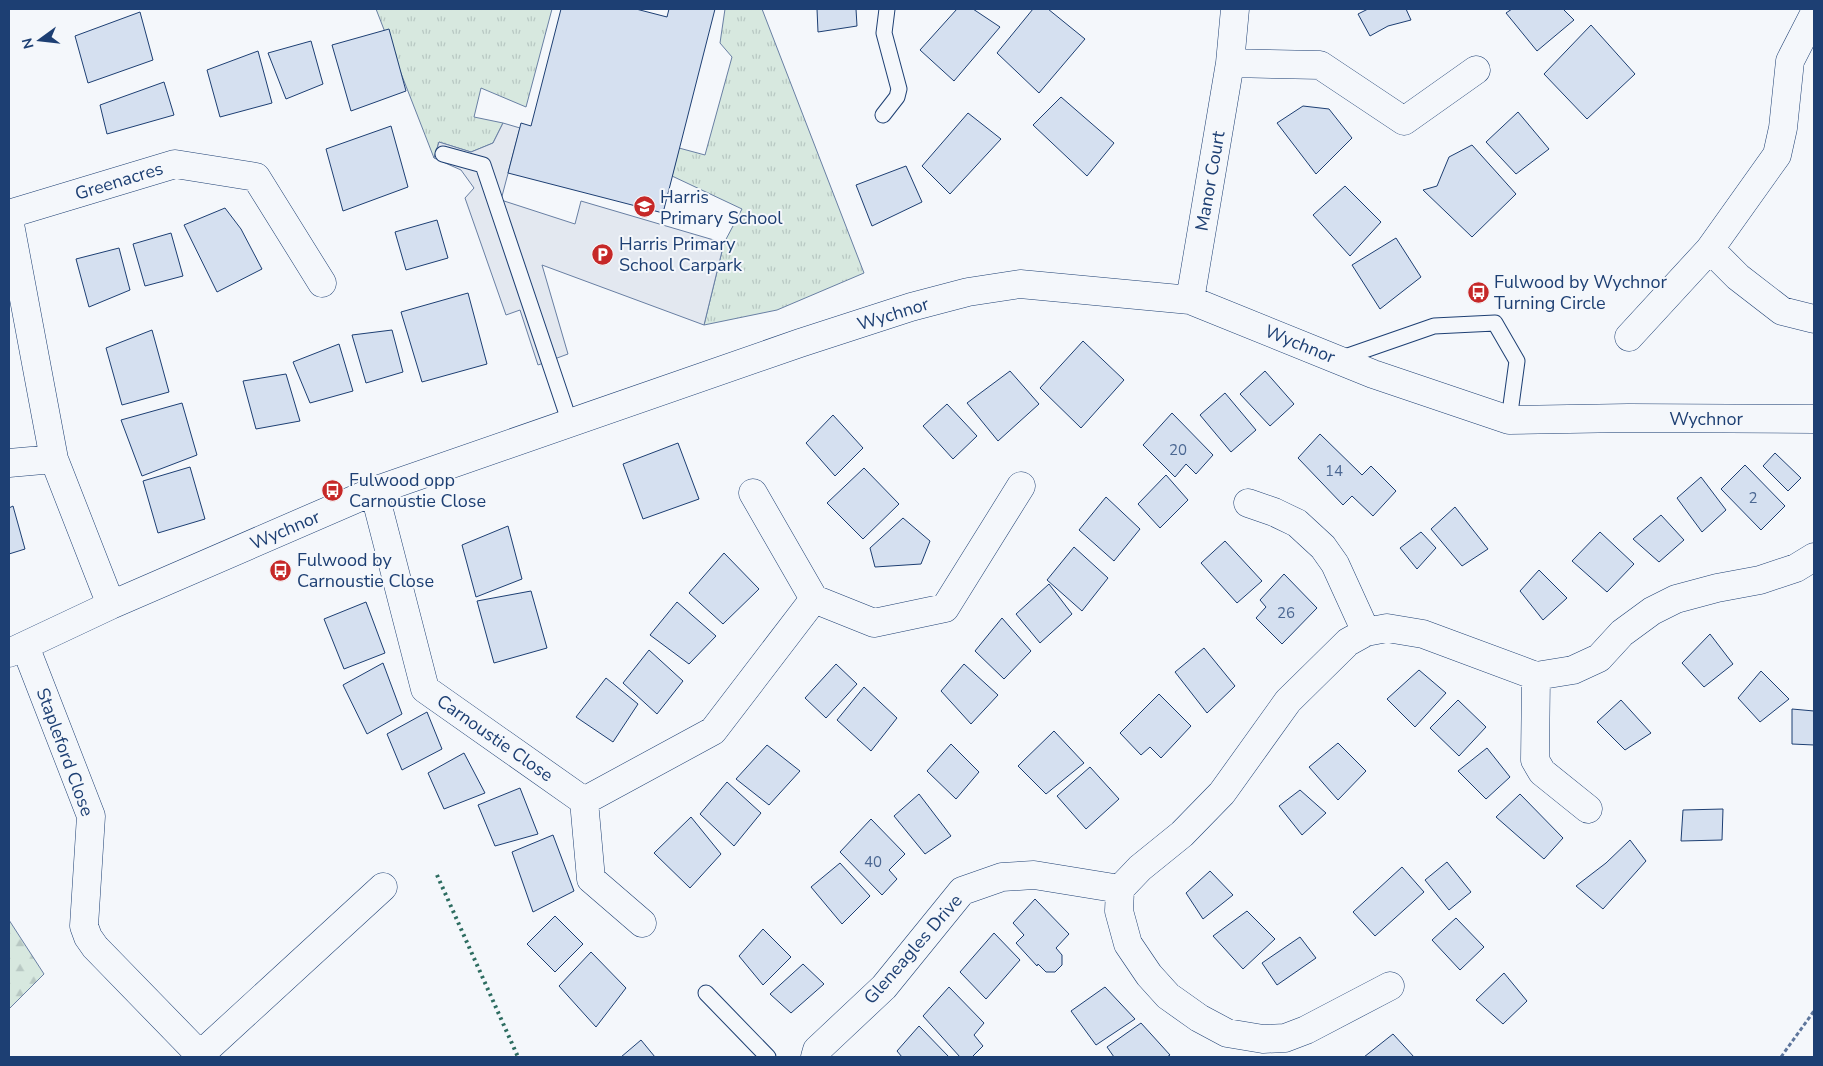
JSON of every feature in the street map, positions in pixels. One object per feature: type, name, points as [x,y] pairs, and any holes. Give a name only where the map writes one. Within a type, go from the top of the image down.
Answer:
[{"type":"street","name":"Manor Court","points":[[1190,300],[1230,63],[1235,9]]},
{"type":"street","points":[[1629,337],[1710,249],[1777,155],[1783,128],[1790,61],[1814,14]]},
{"type":"street","points":[[1230,63],[1320,65],[1404,121],[1476,70]]},
{"type":"street","name":"Greenacres","points":[[9,214],[175,164],[256,177],[322,283]]},
{"type":"street","points":[[9,219],[54,459],[111,605]]},
{"type":"street","points":[[1710,249],[1738,277],[1782,311],[1814,319]]},
{"type":"street","name":"Wychnor","points":[[17,650],[111,605],[374,491],[818,337],[911,307],[968,292],[1020,284],[1190,300],[1373,374],[1508,420],[1628,418],[1814,420]]},
{"type":"street","points":[[9,463],[54,459]]},
{"type":"street","points":[[753,494],[814,600],[874,623],[945,608],[1021,486]]},
{"type":"street","name":"Carnoustie Close","points":[[374,491],[425,689],[584,801]]},
{"type":"street","points":[[1248,503],[1297,523],[1323,547],[1335,564],[1366,632]]},
{"type":"street","points":[[1390,986],[1306,1030],[1284,1038],[1263,1040],[1226,1033],[1199,1018],[1168,996],[1149,975],[1128,944],[1119,910],[1120,888],[1140,868],[1182,834],[1222,793],[1288,701],[1348,642],[1366,632],[1387,628],[1423,634],[1536,676],[1573,670],[1600,658],[1622,633],[1652,611],[1676,599],[1717,588],[1760,580],[1796,568],[1814,557]]},
{"type":"street","points":[[642,923],[591,879],[584,801],[713,731],[814,600]]},
{"type":"street","name":"Stapleford Close","points":[[17,650],[91,816],[84,926],[88,937],[95,947],[201,1056],[382,886]]},
{"type":"street","points":[[1536,676],[1535,760],[1542,772],[1588,809]]},
{"type":"street","name":"Gleneagles Drive","points":[[815,1057],[817,1050],[884,987],[962,891],[1002,877],[1034,875],[1120,888]]},
{"type":"lane","points":[[883,115],[897,97],[899,88],[884,33],[887,9]]},
{"type":"lane","points":[[443,154],[483,166],[570,423]]},
{"type":"lane","points":[[1337,359],[1434,326],[1496,323],[1517,361],[1508,420]]},
{"type":"lane","points":[[706,994],[768,1057]]},
{"type":"path","points":[[1781,1057],[1814,1011]]},
{"type":"green space","points":[[376,9],[552,9],[526,107],[481,88],[474,117],[503,123],[493,143],[471,152],[439,142],[434,158]]},
{"type":"green space","points":[[725,9],[762,9],[864,273],[777,310],[704,325],[724,243],[742,209],[672,176],[679,148],[705,155],[732,57],[720,43]]},
{"type":"green space","points":[[9,920],[44,974],[9,1009]]},
{"type":"shaded area","name":"Harris Primary School Carpark","points":[[503,123],[520,128],[501,200],[575,224],[581,201],[724,243],[704,325],[542,265],[568,354],[538,365],[520,310],[506,315],[465,198],[474,188],[461,170],[434,158],[439,142],[471,152],[493,143]]},
{"type":"building","name":"Harris Primary School","points":[[561,9],[636,9],[667,17],[669,9],[715,9],[663,213],[508,173],[521,123],[531,126]]},
{"type":"building","points":[[817,9],[856,9],[857,26],[818,32]]},
{"type":"building","points":[[957,9],[973,9],[1000,27],[954,81],[920,50]]},
{"type":"building","points":[[1033,9],[1048,9],[1085,39],[1039,93],[997,53]]},
{"type":"building","points":[[1368,9],[1406,9],[1411,20],[1388,26],[1370,36],[1358,14]]},
{"type":"building","points":[[1512,9],[1563,9],[1574,20],[1537,51],[1506,13]]},
{"type":"building","points":[[140,12],[153,60],[88,83],[75,36]]},
{"type":"building","points":[[1591,25],[1635,74],[1587,119],[1544,74]]},
{"type":"building","points":[[389,29],[406,91],[351,111],[332,45]]},
{"type":"building","points":[[311,41],[323,84],[286,99],[268,53]]},
{"type":"building","points":[[258,51],[272,103],[220,117],[207,70]]},
{"type":"building","points":[[164,82],[174,115],[107,134],[100,105]]},
{"type":"building","points":[[1061,97],[1114,143],[1087,176],[1033,125]]},
{"type":"building","points":[[1303,106],[1329,109],[1352,138],[1316,174],[1277,123]]},
{"type":"building","points":[[1518,112],[1549,149],[1516,174],[1486,142]]},
{"type":"building","points":[[968,113],[1001,139],[950,194],[922,166]]},
{"type":"building","points":[[391,126],[408,187],[343,211],[326,149]]},
{"type":"building","points":[[1472,145],[1516,194],[1472,237],[1423,190],[1437,186],[1449,157]]},
{"type":"building","points":[[906,166],[922,202],[872,226],[856,185]]},
{"type":"building","points":[[1345,186],[1381,222],[1350,256],[1313,215]]},
{"type":"building","points":[[225,208],[241,229],[262,269],[217,292],[184,225]]},
{"type":"building","points":[[437,220],[448,258],[406,270],[395,232]]},
{"type":"building","points":[[171,233],[183,276],[145,286],[133,244]]},
{"type":"building","points":[[1396,238],[1421,277],[1380,309],[1352,265]]},
{"type":"building","points":[[119,248],[130,290],[89,307],[76,259]]},
{"type":"building","points":[[468,293],[487,364],[422,382],[401,312]]},
{"type":"building","points":[[152,330],[169,392],[122,405],[106,348]]},
{"type":"building","points":[[392,330],[403,372],[366,383],[352,335]]},
{"type":"building","points":[[1083,341],[1124,380],[1081,428],[1040,388]]},
{"type":"building","points":[[339,344],[353,391],[310,403],[293,362]]},
{"type":"building","points":[[1010,371],[1039,404],[998,441],[967,403]]},
{"type":"building","points":[[1265,371],[1294,404],[1270,426],[1240,394]]},
{"type":"building","points":[[286,374],[300,421],[256,429],[243,381]]},
{"type":"building","points":[[1225,393],[1256,430],[1231,452],[1200,415]]},
{"type":"building","points":[[182,403],[197,455],[142,476],[121,420]]},
{"type":"building","points":[[947,404],[977,436],[953,459],[923,426]]},
{"type":"building","points":[[1172,413],[1213,455],[1196,474],[1186,464],[1175,477],[1143,445]]},
{"type":"building","points":[[833,415],[863,448],[835,476],[806,443]]},
{"type":"building","points":[[1320,434],[1362,475],[1371,466],[1396,491],[1373,516],[1352,496],[1343,505],[1298,458]]},
{"type":"building","points":[[678,443],[699,499],[643,519],[623,464]]},
{"type":"building","points":[[1775,453],[1801,478],[1788,491],[1763,466]]},
{"type":"building","points":[[1745,465],[1785,506],[1761,530],[1721,489]]},
{"type":"building","points":[[190,467],[205,519],[158,533],[143,481]]},
{"type":"building","points":[[864,468],[899,504],[863,539],[827,503]]},
{"type":"building","points":[[1166,475],[1188,500],[1160,528],[1138,504]]},
{"type":"building","points":[[1701,477],[1726,510],[1702,532],[1677,498]]},
{"type":"building","points":[[1106,497],[1140,529],[1114,561],[1079,530]]},
{"type":"building","points":[[13,506],[25,549],[9,554],[9,508]]},
{"type":"building","points":[[1455,507],[1488,549],[1462,566],[1431,529]]},
{"type":"building","points":[[1661,515],[1684,540],[1659,562],[1633,539]]},
{"type":"building","points":[[903,518],[930,541],[921,564],[875,567],[870,548]]},
{"type":"building","points":[[508,526],[522,579],[476,597],[462,545]]},
{"type":"building","points":[[1421,532],[1436,548],[1417,569],[1400,548]]},
{"type":"building","points":[[1600,532],[1634,564],[1607,592],[1572,561]]},
{"type":"building","points":[[1225,541],[1262,581],[1237,603],[1201,563]]},
{"type":"building","points":[[1074,547],[1108,578],[1082,611],[1047,580]]},
{"type":"building","points":[[724,553],[759,589],[723,624],[689,593]]},
{"type":"building","points":[[1539,570],[1567,598],[1543,620],[1520,591]]},
{"type":"building","points":[[1284,574],[1317,608],[1282,644],[1256,618],[1266,607],[1260,600]]},
{"type":"building","points":[[1049,584],[1072,614],[1040,643],[1016,614]]},
{"type":"building","points":[[531,591],[547,648],[494,663],[477,601]]},
{"type":"building","points":[[366,602],[385,653],[344,669],[324,619]]},
{"type":"building","points":[[677,602],[716,636],[689,664],[650,635]]},
{"type":"building","points":[[1002,618],[1031,651],[1004,679],[975,651]]},
{"type":"building","points":[[1710,634],[1733,664],[1704,687],[1682,663]]},
{"type":"building","points":[[1204,648],[1235,686],[1207,713],[1175,672]]},
{"type":"building","points":[[649,650],[683,681],[657,714],[623,683]]},
{"type":"building","points":[[383,663],[402,714],[367,734],[343,685]]},
{"type":"building","points":[[836,664],[857,684],[826,718],[805,698]]},
{"type":"building","points":[[964,664],[998,695],[971,724],[941,691]]},
{"type":"building","points":[[1419,670],[1446,693],[1415,727],[1387,699]]},
{"type":"building","points":[[1761,671],[1789,699],[1760,722],[1738,698]]},
{"type":"building","points":[[606,678],[638,704],[613,742],[576,717]]},
{"type":"building","points":[[864,687],[897,718],[871,751],[837,720]]},
{"type":"building","points":[[1159,694],[1191,726],[1161,758],[1150,747],[1141,755],[1120,733]]},
{"type":"building","points":[[1458,700],[1486,727],[1459,756],[1430,728]]},
{"type":"building","points":[[1621,700],[1651,733],[1625,750],[1597,722]]},
{"type":"building","points":[[1792,709],[1814,711],[1814,745],[1792,744]]},
{"type":"building","points":[[427,712],[442,749],[402,770],[387,734]]},
{"type":"building","points":[[1054,731],[1084,763],[1046,794],[1018,766]]},
{"type":"building","points":[[1338,743],[1366,771],[1338,800],[1309,767]]},
{"type":"building","points":[[951,744],[979,772],[956,799],[927,771]]},
{"type":"building","points":[[767,745],[800,771],[769,805],[736,779]]},
{"type":"building","points":[[1487,748],[1510,777],[1486,799],[1458,771]]},
{"type":"building","points":[[464,753],[485,793],[444,809],[428,773]]},
{"type":"building","points":[[1090,767],[1119,799],[1086,829],[1057,796]]},
{"type":"building","points":[[727,782],[761,813],[734,846],[700,814]]},
{"type":"building","points":[[520,788],[538,834],[495,846],[478,805]]},
{"type":"building","points":[[1300,790],[1326,813],[1302,835],[1279,806]]},
{"type":"building","points":[[919,794],[951,836],[925,854],[894,816]]},
{"type":"building","points":[[1520,794],[1563,838],[1544,859],[1496,817]]},
{"type":"building","points":[[1723,809],[1722,840],[1681,841],[1683,810]]},
{"type":"building","points":[[691,817],[721,854],[690,888],[654,853]]},
{"type":"building","points":[[871,819],[905,854],[889,870],[897,879],[882,895],[840,852]]},
{"type":"building","points":[[553,835],[574,891],[533,912],[512,852]]},
{"type":"building","points":[[1630,840],[1646,861],[1603,909],[1576,886],[1606,863]]},
{"type":"building","points":[[1447,862],[1471,892],[1449,910],[1425,880]]},
{"type":"building","points":[[840,863],[870,896],[842,924],[811,887]]},
{"type":"building","points":[[1402,867],[1424,892],[1375,936],[1353,912]]},
{"type":"building","points":[[1210,871],[1233,895],[1203,919],[1186,893]]},
{"type":"building","points":[[1035,899],[1069,934],[1056,948],[1062,955],[1062,965],[1055,972],[1046,972],[1038,964],[1037,966],[1016,943],[1024,935],[1013,923]]},
{"type":"building","points":[[1247,911],[1275,939],[1243,969],[1213,936]]},
{"type":"building","points":[[555,916],[583,944],[555,972],[527,944]]},
{"type":"building","points":[[1456,918],[1484,947],[1460,970],[1432,940]]},
{"type":"building","points":[[763,929],[791,957],[763,985],[739,956]]},
{"type":"building","points":[[994,933],[1020,960],[986,999],[960,972]]},
{"type":"building","points":[[1300,937],[1316,958],[1277,985],[1262,963]]},
{"type":"building","points":[[591,952],[626,988],[596,1027],[559,986]]},
{"type":"building","points":[[803,964],[824,984],[791,1013],[770,994]]},
{"type":"building","points":[[1504,973],[1527,1001],[1503,1024],[1476,1000]]},
{"type":"building","points":[[949,987],[984,1023],[974,1035],[983,1046],[972,1057],[960,1057],[923,1016]]},
{"type":"building","points":[[1105,987],[1135,1019],[1096,1045],[1071,1011]]},
{"type":"building","points":[[1141,1023],[1170,1055],[1167,1057],[1114,1057],[1107,1047]]},
{"type":"building","points":[[919,1026],[949,1057],[902,1057],[897,1051]]},
{"type":"building","points":[[1393,1034],[1414,1057],[1364,1057]]},
{"type":"building","points":[[641,1040],[655,1057],[621,1057]]},
{"type":"hedge","points":[[437,875],[518,1057]]},
{"type":"place","name":"Harris Primary School","points":[[644,207]]},
{"type":"place","name":"Harris Primary School Carpark","points":[[603,254]]},
{"type":"place","name":"Fulwood by Wychnor Turning Circle","points":[[1478,292]]},
{"type":"place","name":"Fulwood opp Carnoustie Close","points":[[333,490]]},
{"type":"place","name":"Fulwood by Carnoustie Close","points":[[281,570]]}]
